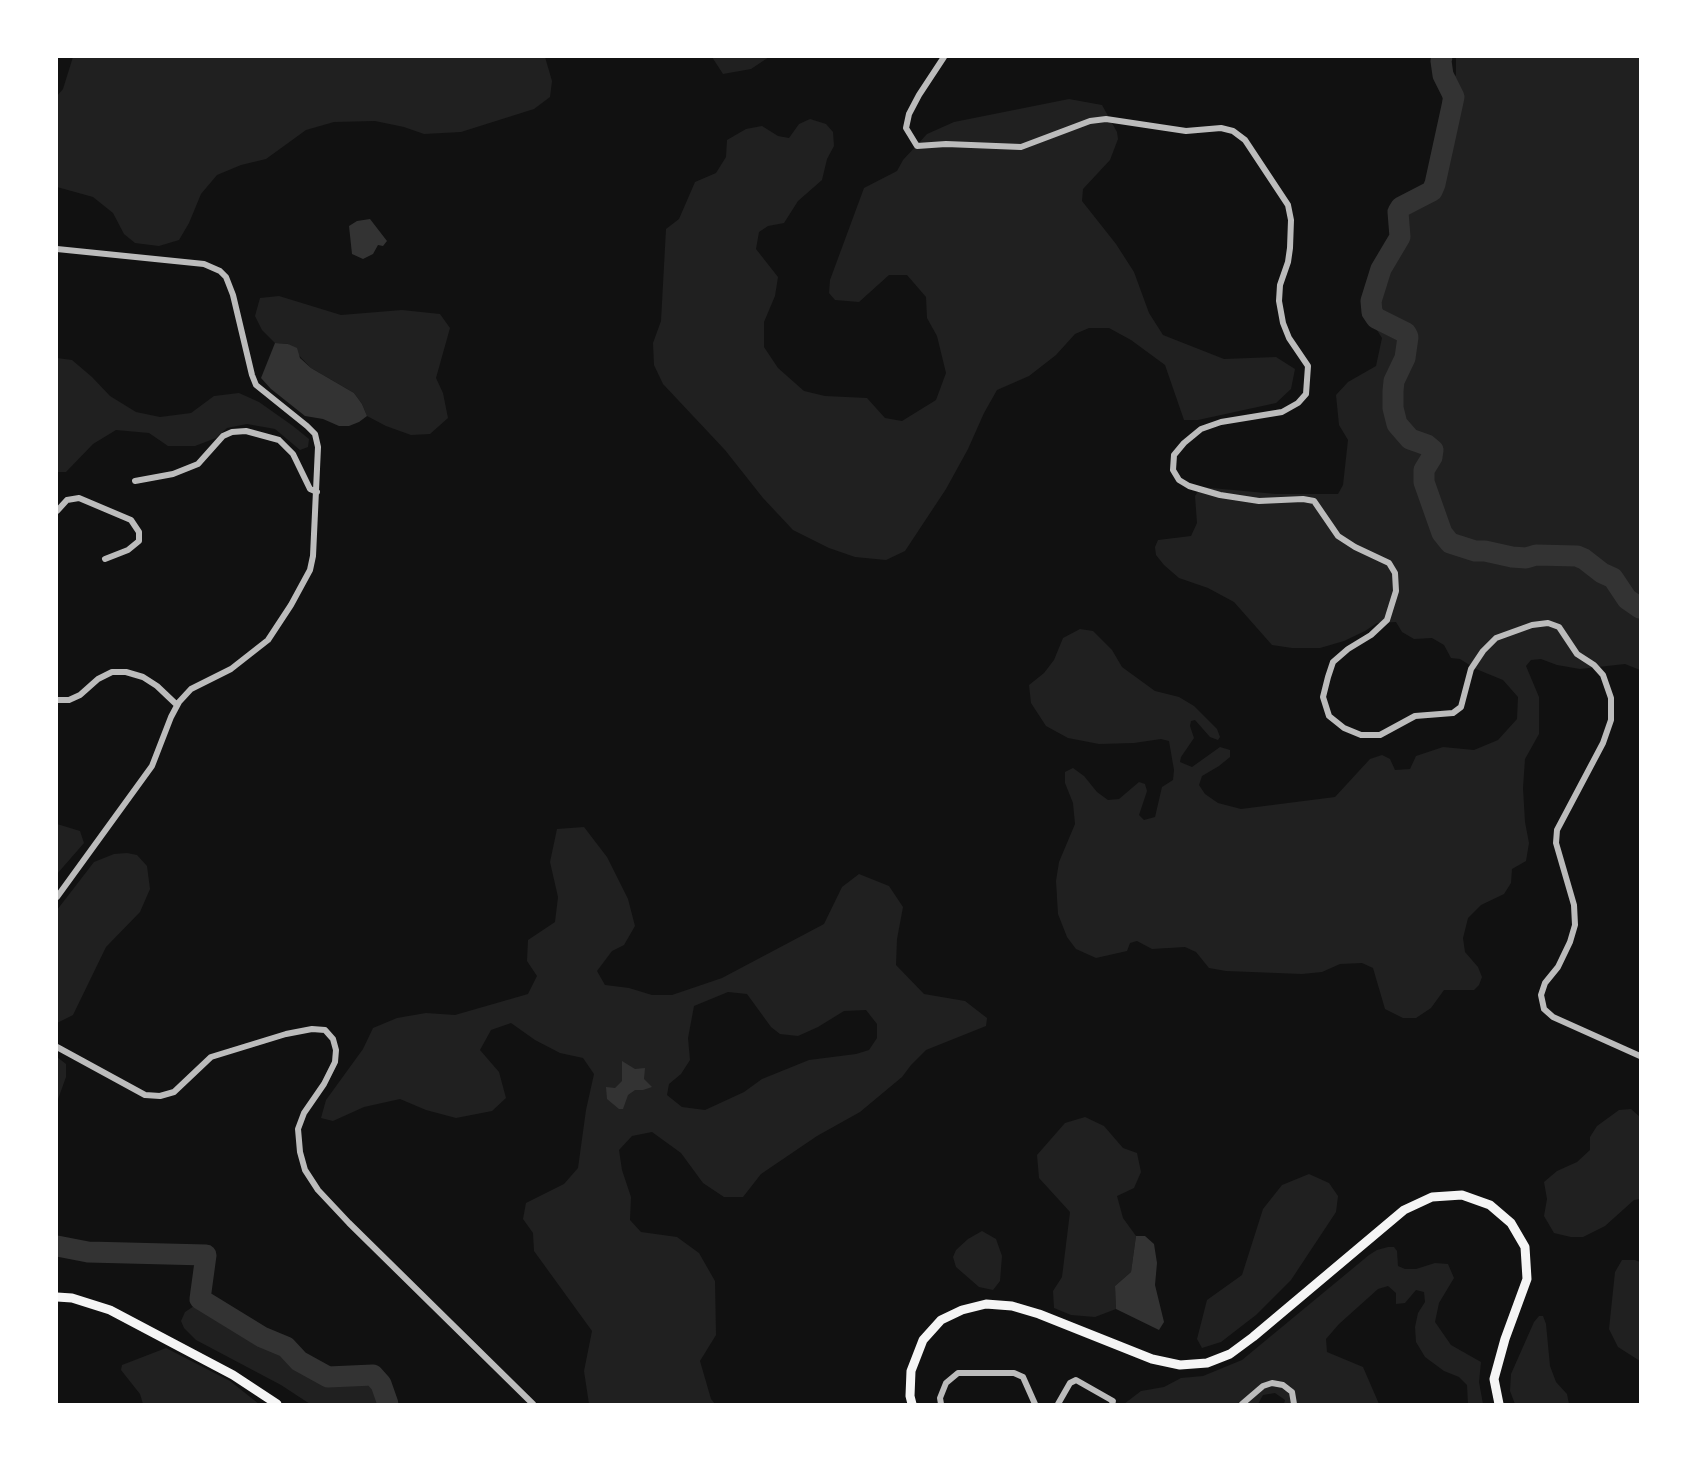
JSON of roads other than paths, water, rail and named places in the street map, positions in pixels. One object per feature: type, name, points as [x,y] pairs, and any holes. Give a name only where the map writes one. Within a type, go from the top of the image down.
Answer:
[{"type":"main road","points":[[912,1404],[911,1371],[923,1340],[941,1320],[962,1310],[986,1304],[1012,1306],[1039,1314],[1152,1359],[1180,1365],[1207,1363],[1230,1354],[1404,1210],[1432,1197],[1462,1195],[1490,1205],[1511,1223],[1525,1247],[1527,1279],[1505,1339],[1494,1379],[1499,1404]]},
{"type":"main road","points":[[57,1297],[72,1298],[110,1310],[233,1375],[277,1404]]},
{"type":"street","points":[[944,57],[909,114],[906,128],[917,146],[946,144],[1021,147],[1090,121],[1106,119],[1186,131],[1221,128],[1233,131],[1245,140],[1288,205],[1291,220],[1290,248],[1280,285],[1279,301],[1283,323],[1289,338],[1308,366],[1306,394],[1298,403],[1282,412],[1221,422],[1201,429],[1174,455],[1173,470],[1179,480],[1189,486],[1220,495],[1258,501],[1303,499],[1314,501],[1338,536],[1389,564],[1395,573],[1396,591],[1387,620],[1371,635],[1348,649],[1333,662],[1328,677],[1323,697],[1329,716],[1344,729],[1360,735],[1380,735],[1415,716],[1453,713],[1461,707],[1471,669],[1483,651],[1496,638],[1532,625],[1548,623],[1559,627],[1577,654],[1594,665],[1603,675],[1611,698],[1611,720],[1603,743],[1557,830],[1556,843],[1574,905],[1575,925],[1558,967],[1545,983],[1541,995],[1544,1009],[1553,1017],[1640,1056]]},
{"type":"street","points":[[57,249],[204,264],[220,271],[226,277],[233,295],[256,385],[315,434],[318,447],[313,556],[310,570],[291,605],[268,640],[231,669],[191,689],[177,705],[152,766],[57,897]]},
{"type":"street","points":[[135,481],[173,474],[198,464],[223,436],[232,432],[246,431],[279,440],[293,454],[310,489],[317,492]]},
{"type":"street","points":[[57,511],[67,500],[79,498],[131,520],[139,532],[140,541],[128,550],[105,559]]},
{"type":"street","points":[[57,700],[69,700],[80,695],[98,679],[112,672],[126,672],[143,677],[157,686],[177,705]]},
{"type":"street","points":[[57,1047],[144,1095],[160,1096],[174,1092],[211,1058],[286,1034],[312,1029],[325,1030],[333,1039],[336,1050],[335,1062],[324,1084],[304,1113],[298,1129],[300,1152],[305,1170],[318,1190],[349,1223],[533,1404]]},
{"type":"street","points":[[941,1404],[940,1398],[946,1383],[958,1373],[1014,1373],[1023,1377],[1035,1404]]},
{"type":"street","points":[[1058,1404],[1070,1383],[1076,1380],[1113,1401],[1112,1404]]},
{"type":"street","points":[[1242,1404],[1263,1386],[1272,1383],[1283,1385],[1292,1392],[1294,1404]]},
{"type":"waterway","points":[[1442,57],[1443,75],[1454,97],[1435,184],[1432,191],[1401,207],[1398,212],[1400,237],[1381,269],[1371,301],[1372,312],[1376,318],[1406,333],[1408,337],[1405,358],[1394,381],[1393,408],[1397,424],[1410,439],[1427,445],[1433,450],[1432,457],[1424,470],[1424,482],[1442,533],[1450,543],[1475,551],[1512,557],[1577,556],[1613,578],[1627,599],[1640,608]]},
{"type":"waterway","points":[[57,1246],[88,1252],[206,1255],[200,1299],[262,1337],[286,1347],[299,1361],[328,1377],[373,1375],[381,1384],[388,1404]]}]
